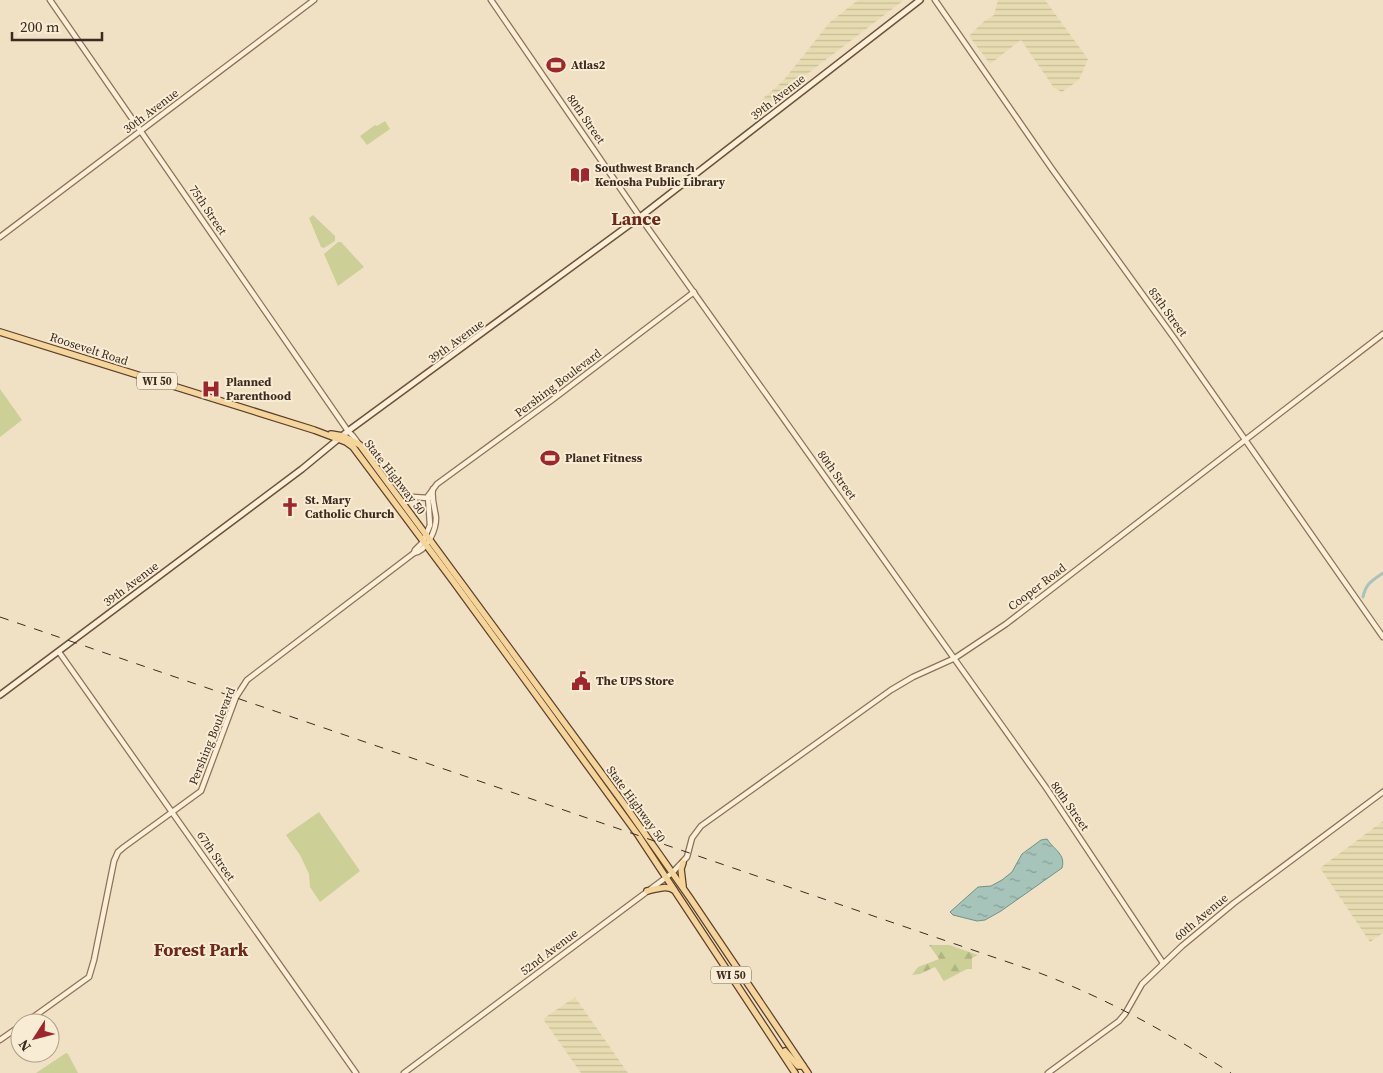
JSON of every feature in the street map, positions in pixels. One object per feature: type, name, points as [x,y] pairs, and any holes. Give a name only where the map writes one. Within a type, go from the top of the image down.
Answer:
[{"type":"main road","name":"39th Avenue","points":[[0,695],[348,431],[640,217],[920,0]]},
{"type":"main road","name":"Roosevelt Road","points":[[0,332],[314,430]]},
{"type":"main road","name":"State Highway 50","points":[[314,430],[349,439],[360,445],[642,842],[795,1073]]},
{"type":"main road","name":"State Highway 50","points":[[341,438],[353,447],[427,540],[624,804],[808,1073]]},
{"type":"main road","points":[[642,842],[667,870],[672,873]]},
{"type":"main road","points":[[682,863],[681,876],[684,890]]},
{"type":"main road","points":[[666,877],[671,877],[683,895],[698,910]]},
{"type":"main road","points":[[647,891],[671,888],[676,892]]},
{"type":"main road","points":[[711,945],[717,947],[734,965]]},
{"type":"main road","points":[[766,1028],[793,1061],[798,1066],[803,1066]]},
{"type":"street","name":"75th Street","points":[[50,0],[348,431],[360,445]]},
{"type":"street","name":"30th Avenue","points":[[0,237],[314,0]]},
{"type":"street","name":"80th Street","points":[[491,0],[640,217],[955,658],[1073,828],[1163,963]]},
{"type":"street","name":"85th Street","points":[[935,0],[1052,169],[1174,338],[1383,637]]},
{"type":"street","name":"Pershing Boulevard","points":[[39,1013],[87,980],[94,960],[116,855],[124,847],[202,790],[236,697],[247,680],[414,553],[427,540],[436,521],[430,498],[433,489],[440,481],[552,400],[694,292]]},
{"type":"street","name":"Cooper Road","points":[[692,838],[706,823],[869,704],[913,677],[955,658],[1006,624],[1383,334]]},
{"type":"street","name":"75th Street","points":[[348,431],[353,447]]},
{"type":"street","points":[[413,497],[430,498]]},
{"type":"street","name":"67th Street","points":[[58,652],[356,1073]]},
{"type":"street","name":"60th Avenue","points":[[1048,1073],[1119,1021],[1142,984],[1163,963],[1234,902],[1383,792]]},
{"type":"street","name":"52nd Avenue","points":[[404,1073],[672,873],[682,863],[688,853],[692,838]]},
{"type":"shaded area","points":[[858,0],[904,0],[764,107],[760,101],[783,81],[830,22]]},
{"type":"shaded area","points":[[998,0],[1045,0],[1088,59],[1079,80],[1062,92],[1054,88],[1021,40],[990,64],[969,36],[983,22],[994,15]]},
{"type":"shaded area","points":[[1383,821],[1383,933],[1370,942],[1320,868]]},
{"type":"shaded area","points":[[575,997],[628,1073],[581,1073],[543,1019]]},
{"type":"green space","points":[[385,121],[390,129],[367,145],[360,136],[375,125],[377,126]]},
{"type":"green space","points":[[313,215],[335,236],[335,241],[324,248],[321,247],[309,218]]},
{"type":"green space","points":[[338,242],[341,242],[364,267],[338,286],[324,254]]},
{"type":"green space","points":[[0,389],[22,420],[0,437]]},
{"type":"green space","points":[[319,812],[360,871],[320,902],[310,887],[309,874],[300,855],[286,835]]},
{"type":"green space","points":[[929,945],[949,945],[978,955],[972,958],[972,969],[967,969],[944,981],[935,967],[920,974],[912,975],[918,967],[939,959]]},
{"type":"green space","points":[[66,1053],[68,1054],[78,1073],[36,1073],[51,1063],[60,1063],[60,1057]]},
{"type":"water","points":[[1047,839],[1061,856],[1062,868],[985,920],[977,921],[953,915],[950,912],[978,887],[991,886],[1002,880],[1012,872],[1022,854],[1041,840]]},
{"type":"waterway","points":[[1363,597],[1368,585],[1383,573]]},
{"type":"railway","points":[[0,617],[1037,972],[1088,993],[1137,1017],[1231,1073]]},
{"type":"place","name":"Atlas2","points":[[556,65]]},
{"type":"place","name":"Southwest Branch Kenosha Public Library","points":[[580,175]]},
{"type":"place","name":"Planned Parenthood","points":[[211,389]]},
{"type":"place","name":"Planet Fitness","points":[[550,458]]},
{"type":"place","name":"St. Mary Catholic Church","points":[[290,507]]},
{"type":"place","name":"The UPS Store","points":[[581,681]]},
{"type":"district","name":"Lance","points":[[636,218]]},
{"type":"district","name":"Forest Park","points":[[201,949]]}]
